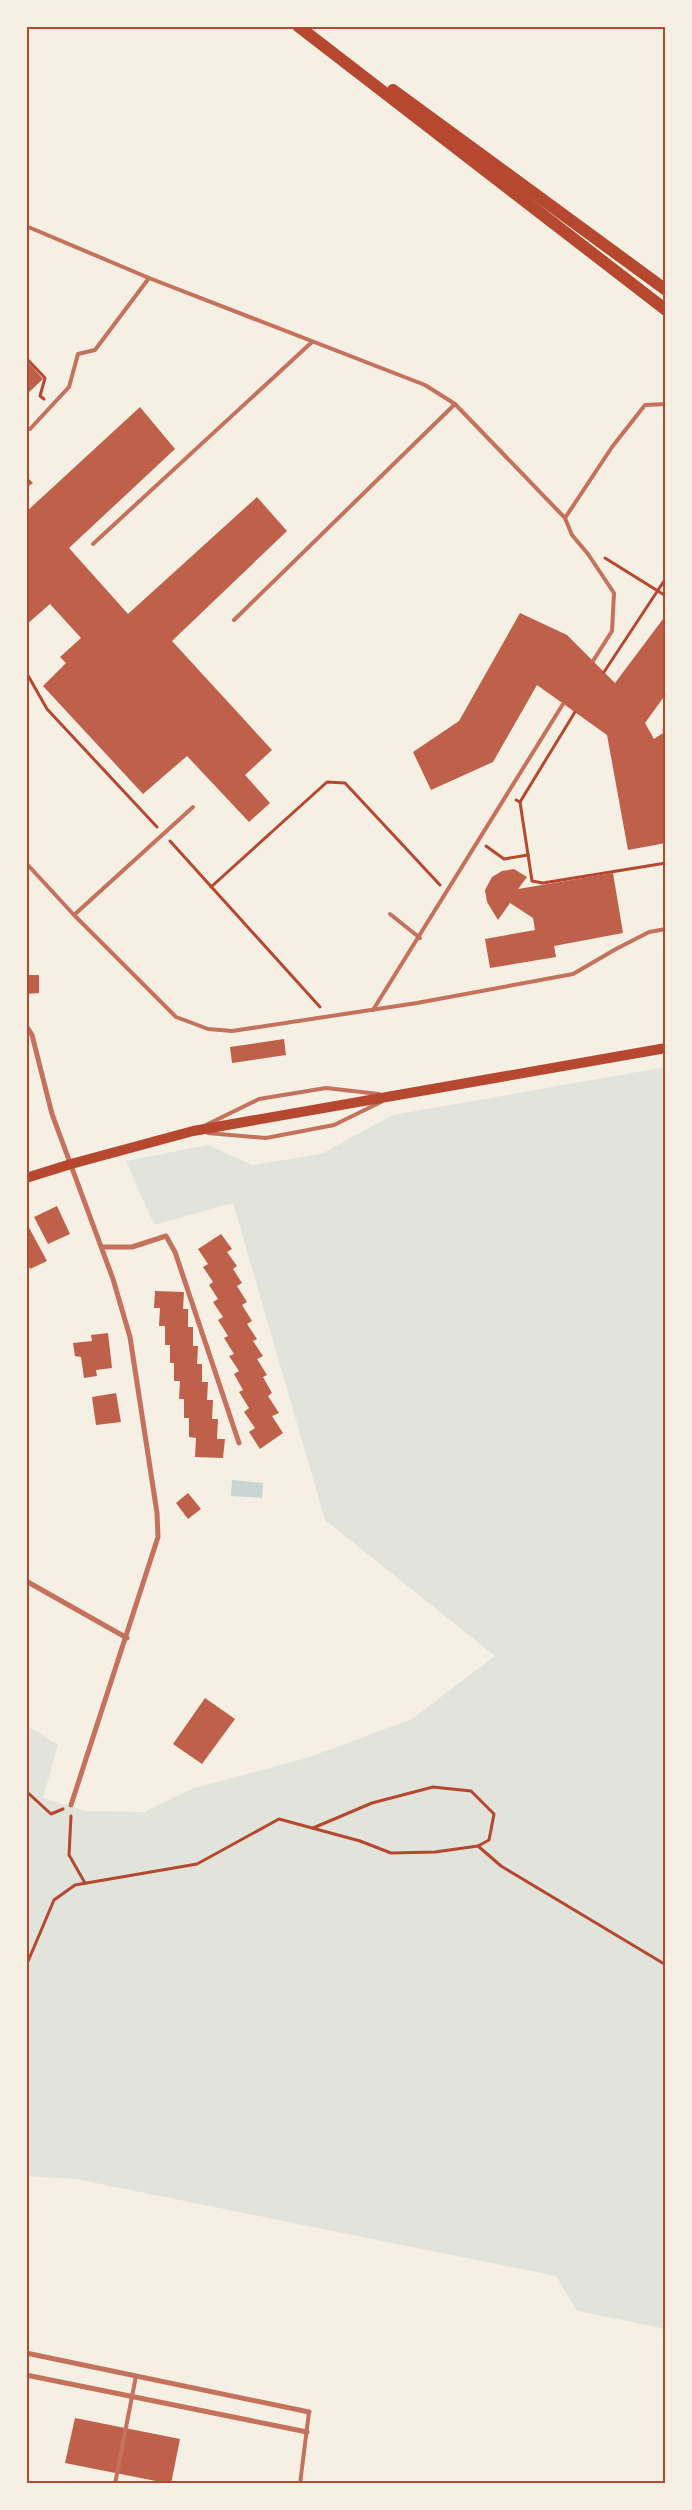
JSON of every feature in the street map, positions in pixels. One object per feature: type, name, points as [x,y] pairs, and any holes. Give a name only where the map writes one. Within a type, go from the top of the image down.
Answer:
[{"type":"main road","points":[[298,26],[666,311]]},
{"type":"main road","points":[[304,26],[666,285]]},
{"type":"main road","points":[[595,236],[666,290]]},
{"type":"main road","points":[[26,1178],[193,1131],[666,1048]]},
{"type":"street","points":[[26,1026],[32,1035],[52,1114],[102,1247],[130,1337],[157,1513],[158,1537],[127,1638],[71,1805]]},
{"type":"street","points":[[102,1247],[132,1247],[166,1236],[175,1252],[238,1443]]},
{"type":"street","points":[[26,1581],[127,1638]]},
{"type":"street","points":[[26,2353],[309,2412]]},
{"type":"street","points":[[26,2375],[307,2432]]},
{"type":"lane","points":[[26,226],[149,278],[425,386],[456,404],[565,518],[572,535],[614,593],[612,631],[593,661]]},
{"type":"lane","points":[[30,429],[69,387],[78,354],[95,350],[149,278]]},
{"type":"lane","points":[[93,544],[312,342]]},
{"type":"lane","points":[[234,620],[456,404]]},
{"type":"lane","points":[[565,518],[612,447],[645,405],[666,404]]},
{"type":"lane","points":[[373,1010],[420,938],[563,704]]},
{"type":"lane","points":[[74,915],[193,807]]},
{"type":"lane","points":[[26,863],[74,915],[176,1017],[208,1028],[232,1031],[373,1010],[573,974],[632,940],[649,932],[666,928]]},
{"type":"lane","points":[[390,914],[420,938]]},
{"type":"lane","points":[[193,1131],[259,1099],[326,1088],[392,1096]]},
{"type":"lane","points":[[193,1131],[266,1138],[334,1125],[392,1096]]},
{"type":"lane","points":[[115,2484],[136,2376]]},
{"type":"lane","points":[[300,2484],[309,2412]]},
{"type":"path","points":[[26,358],[45,378],[40,396],[51,407]]},
{"type":"path","points":[[594,564],[602,556],[666,596]]},
{"type":"path","points":[[604,672],[666,578]]},
{"type":"path","points":[[26,672],[47,709],[163,833],[328,1016]]},
{"type":"path","points":[[575,712],[520,802],[532,881],[544,883],[666,863]]},
{"type":"path","points":[[211,887],[326,782],[345,783],[447,893]]},
{"type":"path","points":[[508,795],[520,802]]},
{"type":"path","points":[[479,842],[504,859],[528,855]]},
{"type":"path","points":[[26,1966],[54,1900],[75,1885],[196,1864],[279,1820],[360,1842],[391,1853],[436,1852],[478,1846],[490,1840],[494,1814],[471,1791],[433,1787],[372,1803],[312,1828]]},
{"type":"path","points":[[26,1790],[51,1814],[71,1805],[69,1855],[85,1883]]},
{"type":"path","points":[[478,1846],[501,1866],[666,1965]]},
{"type":"shaded area","points":[[666,1067],[666,2329],[577,2311],[556,2276],[76,2179],[26,2176],[26,1725],[58,1745],[43,1798],[86,1811],[144,1812],[194,1788],[307,1758],[412,1719],[495,1656],[325,1520],[233,1203],[154,1225],[126,1161],[208,1145],[252,1165],[321,1154],[393,1115]]},
{"type":"shaded area","points":[[232,1480],[263,1483],[262,1498],[231,1496]]},
{"type":"building","points":[[26,360],[43,379],[26,395]]},
{"type":"building","points":[[140,407],[175,449],[69,548],[128,614],[257,497],[287,531],[172,641],[272,750],[245,775],[270,803],[249,822],[187,756],[143,794],[43,686],[66,663],[60,657],[81,638],[50,604],[26,625],[26,512]]},
{"type":"building","points":[[26,476],[33,483],[26,488]]},
{"type":"building","points":[[520,613],[567,635],[615,683],[666,615],[666,694],[645,723],[654,739],[666,731],[666,843],[628,850],[607,735],[537,685],[493,762],[431,790],[413,752],[459,721]]},
{"type":"building","points":[[514,869],[527,877],[518,889],[613,873],[623,933],[554,946],[556,957],[490,968],[485,939],[535,930],[533,918],[510,903],[498,920],[487,902],[485,890],[492,877],[502,871]]},
{"type":"building","points":[[26,975],[39,975],[39,993],[26,994]]},
{"type":"building","points":[[284,1039],[286,1055],[232,1063],[230,1047]]},
{"type":"building","points":[[57,1206],[70,1234],[48,1244],[34,1217]]},
{"type":"building","points":[[26,1222],[47,1261],[30,1269],[26,1261]]},
{"type":"building","points":[[221,1234],[232,1249],[227,1252],[237,1266],[233,1269],[242,1283],[237,1286],[247,1302],[242,1305],[252,1321],[247,1324],[257,1339],[253,1341],[263,1356],[257,1359],[267,1375],[263,1377],[272,1393],[268,1396],[279,1413],[272,1416],[283,1433],[260,1449],[249,1432],[255,1428],[244,1412],[249,1408],[239,1392],[243,1390],[234,1374],[239,1371],[229,1356],[234,1354],[224,1338],[228,1336],[218,1320],[223,1317],[213,1302],[218,1299],[209,1285],[213,1282],[203,1267],[208,1264],[198,1249]]},
{"type":"building","points":[[155,1291],[184,1292],[183,1309],[188,1309],[188,1327],[193,1327],[193,1346],[198,1346],[197,1364],[202,1364],[202,1382],[208,1382],[207,1400],[213,1400],[212,1419],[218,1419],[217,1439],[225,1439],[223,1458],[195,1457],[196,1438],[189,1437],[189,1418],[184,1418],[184,1399],[179,1399],[180,1381],[174,1381],[174,1363],[170,1363],[170,1345],[165,1345],[165,1326],[159,1326],[160,1308],[154,1308]]},
{"type":"building","points":[[108,1333],[112,1368],[96,1370],[97,1376],[84,1378],[81,1357],[75,1356],[73,1343],[92,1341],[91,1335]]},
{"type":"building","points":[[116,1393],[121,1422],[96,1425],[92,1397]]},
{"type":"building","points":[[188,1493],[201,1509],[188,1519],[176,1503]]},
{"type":"building","points":[[205,1698],[235,1719],[202,1764],[173,1744]]},
{"type":"building","points":[[75,2418],[180,2439],[171,2484],[65,2463]]}]
